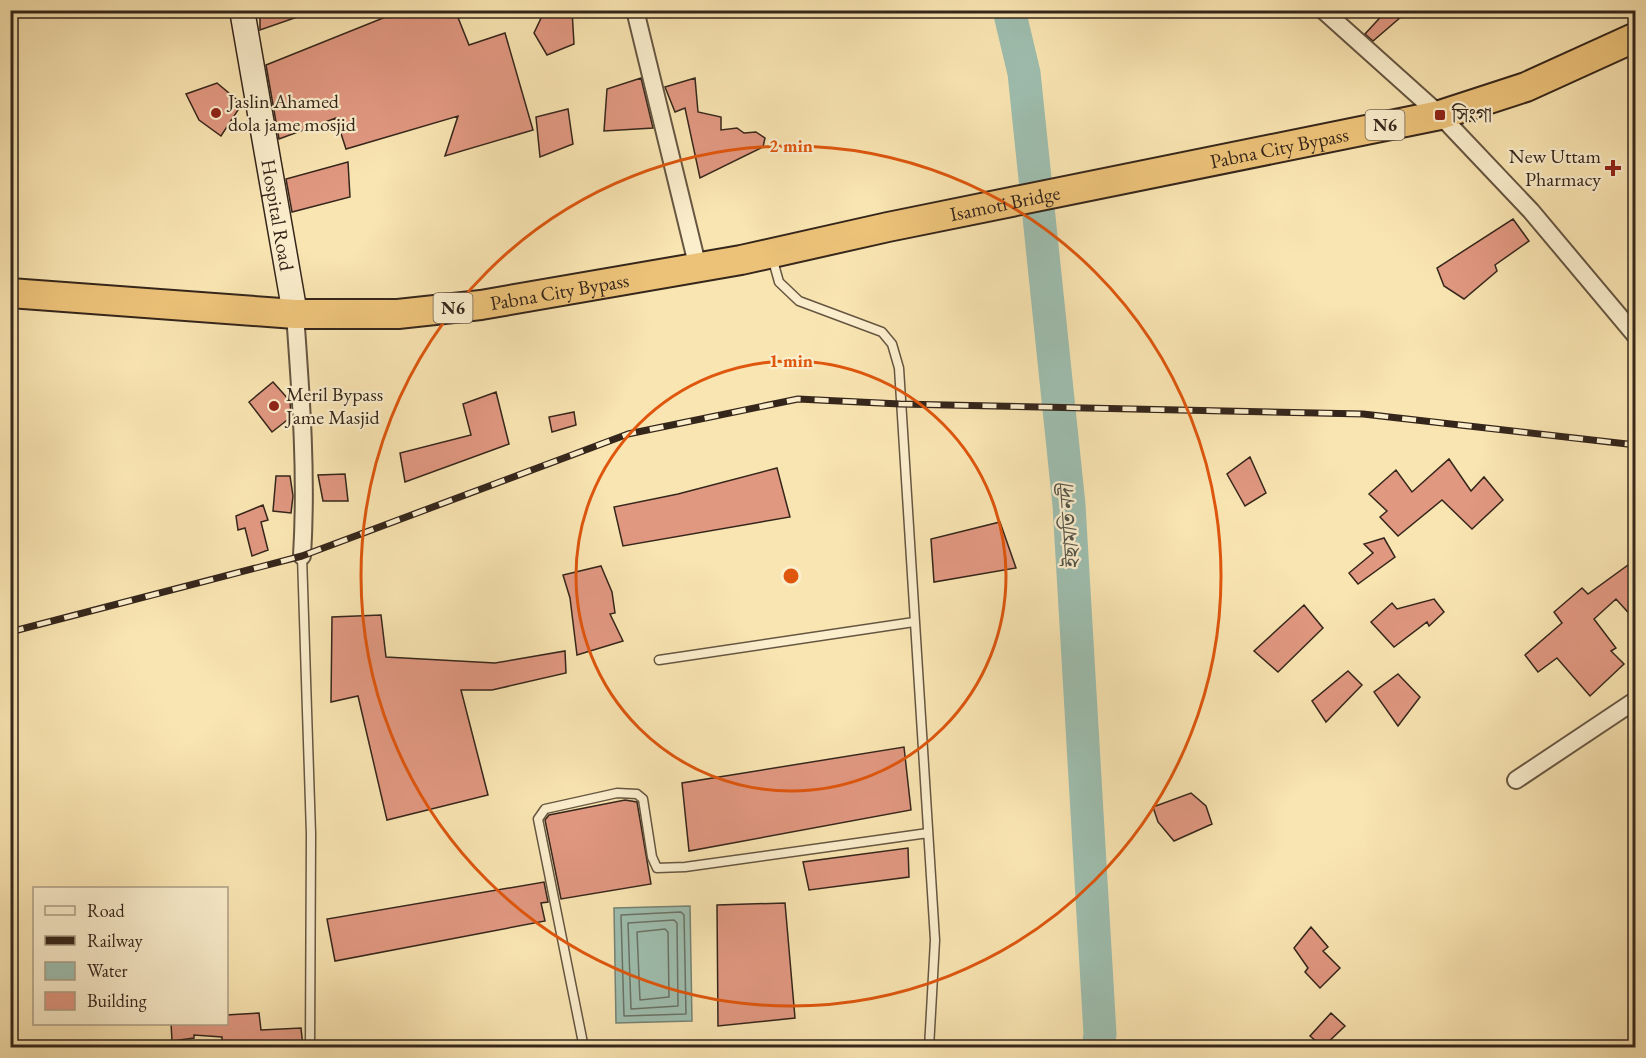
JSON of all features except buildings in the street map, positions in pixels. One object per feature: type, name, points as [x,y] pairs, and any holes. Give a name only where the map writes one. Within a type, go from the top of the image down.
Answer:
[{"type":"highway","name":"Pabna City Bypass","points":[[1123,178],[1440,115],[1526,87],[1635,37]]},
{"type":"highway","name":"Isamoti Bridge","points":[[888,227],[1123,178]]},
{"type":"highway","name":"Pabna City Bypass","points":[[10,293],[295,315],[399,314],[481,305],[698,268],[888,227]]},
{"type":"main road","name":"Hospital Road","points":[[242,10],[295,315]]},
{"type":"street","points":[[635,10],[698,268]]},
{"type":"street","points":[[1323,10],[1440,115],[1531,211],[1635,336]]},
{"type":"street","points":[[295,315],[305,441],[306,511],[302,556]]},
{"type":"street","points":[[1516,780],[1635,700]]},
{"type":"lane","points":[[771,254],[779,282],[799,301],[882,332],[892,344],[899,368],[935,940],[929,1047]]},
{"type":"lane","points":[[302,556],[311,834],[310,1047]]},
{"type":"lane","points":[[659,660],[914,622]]},
{"type":"lane","points":[[584,1047],[538,819],[545,809],[617,793],[637,794],[643,799],[652,857],[657,868],[928,833]]},
{"type":"water","points":[[690,906],[692,1021],[616,1023],[614,908]]},
{"type":"waterway","name":"ইছামতি নদী","points":[[1009,10],[1024,73],[1069,505],[1100,1034],[1098,1048]]},
{"type":"railway","points":[[10,632],[302,556],[628,434],[798,399],[900,404],[1363,414],[1636,445]]},
{"type":"place","name":"Jaslin Ahamed dola jame mosjid","points":[[216,113]]},
{"type":"place","name":"সিংগা","points":[[1440,115]]},
{"type":"place","name":"New Uttam Pharmacy","points":[[1613,168]]},
{"type":"place","name":"Meril Bypass Jame Masjid","points":[[274,406]]}]
